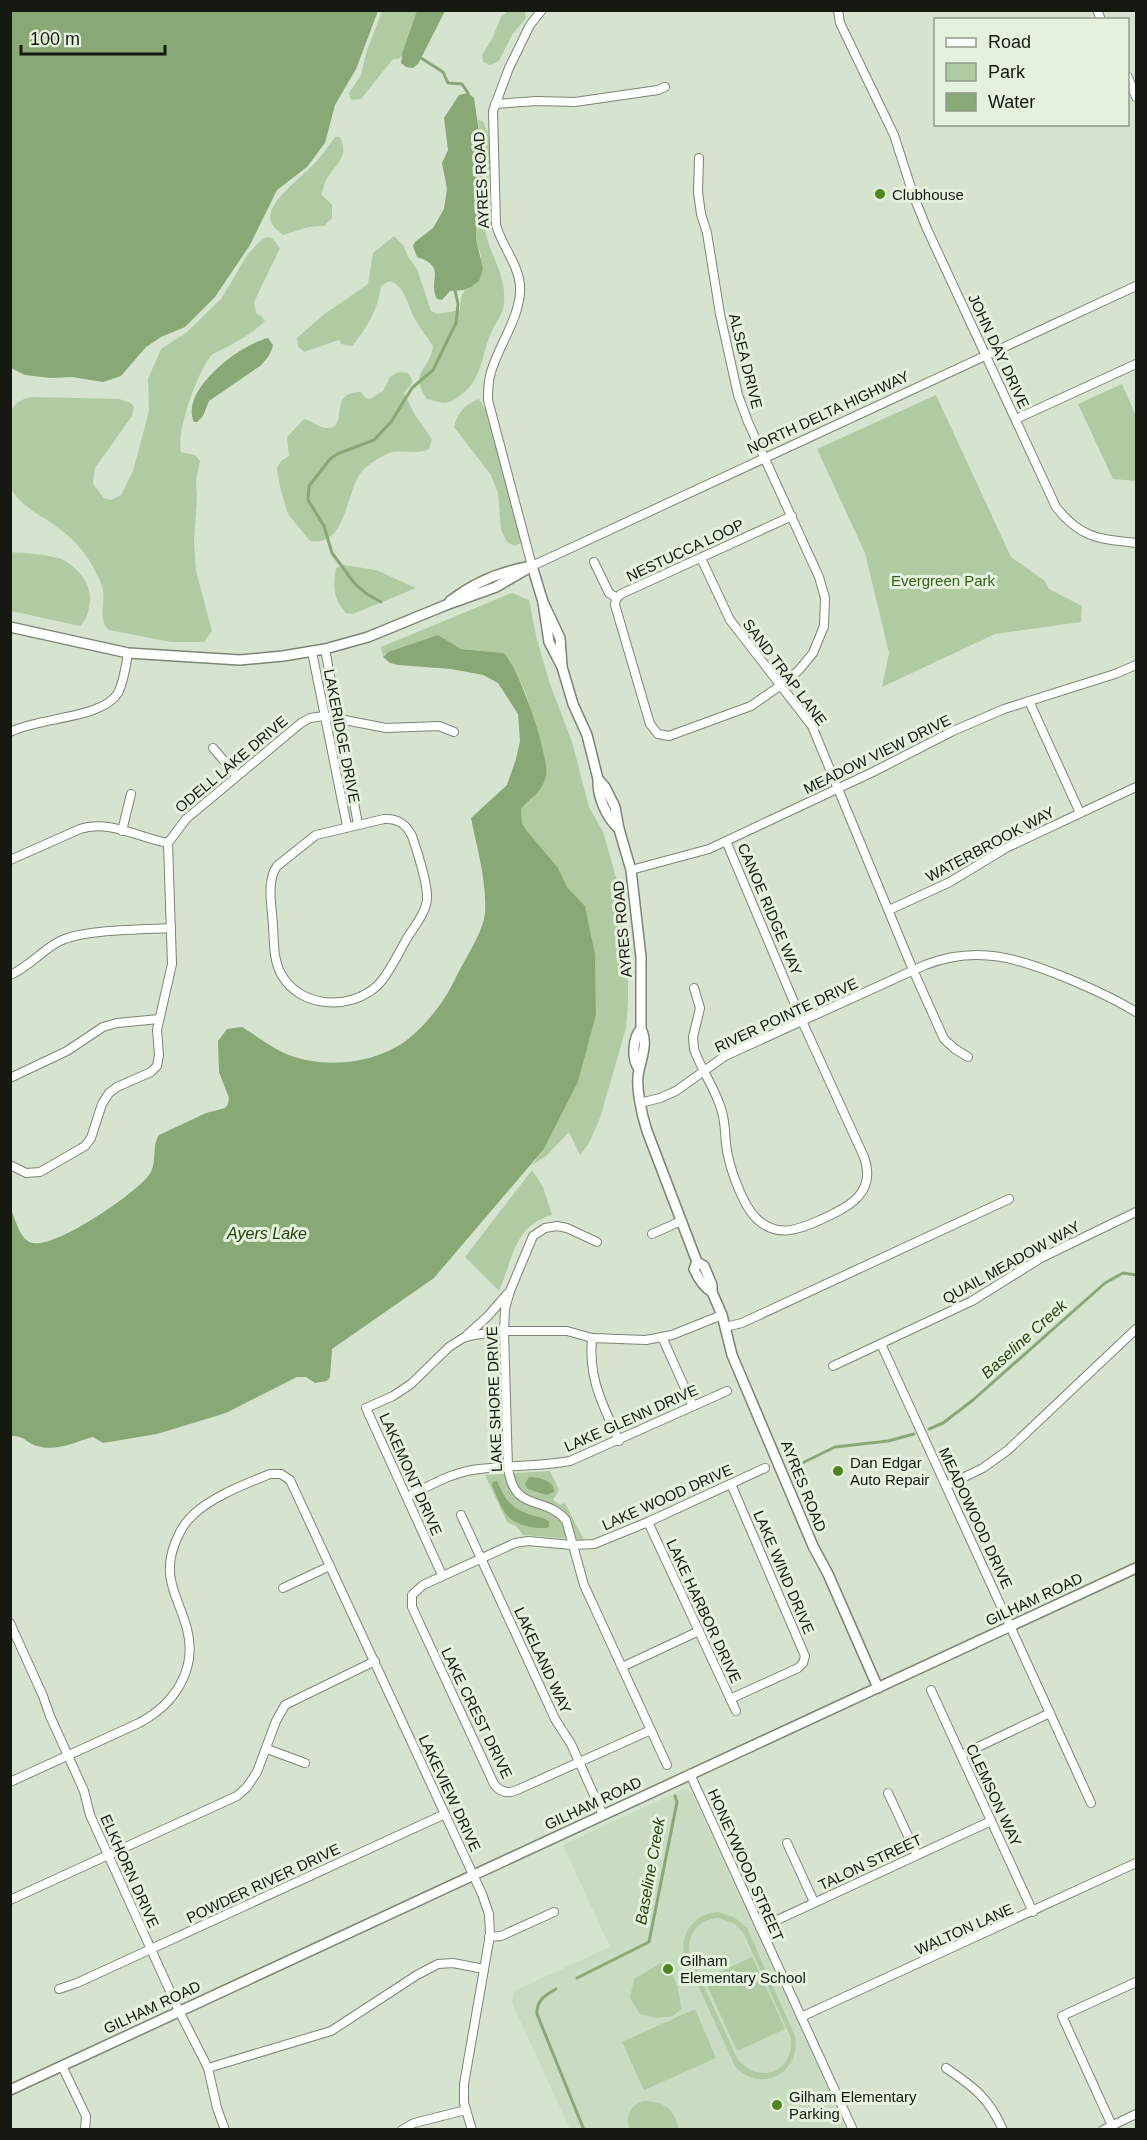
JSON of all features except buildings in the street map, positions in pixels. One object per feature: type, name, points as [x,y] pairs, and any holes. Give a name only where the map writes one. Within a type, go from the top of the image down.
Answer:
[{"type":"street","name":"AYRES ROAD","points":[[542,10],[533,20],[509,68],[493,111],[496,225],[517,271],[520,285],[519,300],[490,374],[488,400],[532,566],[543,602],[560,638],[562,668],[573,704],[587,735],[598,779],[615,807],[619,829],[632,870],[641,957],[641,1029],[636,1036],[634,1060],[639,1068],[640,1103],[647,1131],[697,1262],[704,1266],[712,1285],[712,1292],[722,1316],[732,1355],[798,1513],[878,1688]]},
{"type":"street","name":"JOHN DAY DRIVE","points":[[838,10],[840,23],[888,120],[914,197],[1056,507],[1066,520],[1082,532],[1105,540],[1137,543]]},
{"type":"street","points":[[1129,79],[1137,97]]},
{"type":"street","points":[[495,104],[583,101],[665,87]]},
{"type":"street","name":"ALSEA DRIVE","points":[[699,158],[698,192],[701,214],[707,233],[731,368],[738,395],[748,422],[819,577],[825,598],[825,617],[821,635],[813,653],[781,686]]},
{"type":"street","name":"NORTH DELTA HIGHWAY","points":[[10,627],[129,653],[240,660],[312,652],[368,637],[496,587],[532,566],[1137,286]]},
{"type":"street","points":[[1016,419],[1137,364]]},
{"type":"street","name":"NESTUCCA LOOP","points":[[781,686],[751,706],[669,736],[658,734],[650,724],[615,605],[621,594],[792,516]]},
{"type":"street","name":"SAND TRAP LANE","points":[[701,558],[730,620],[812,726],[913,970]]},
{"type":"street","points":[[594,562],[609,593],[617,598]]},
{"type":"street","name":"LAKERIDGE DRIVE","points":[[325,649],[358,824]]},
{"type":"street","name":"LAKERIDGE DRIVE","points":[[312,652],[347,826]]},
{"type":"street","points":[[10,732],[30,724],[97,710],[110,702],[120,688],[129,653]]},
{"type":"street","name":"MEADOW VIEW DRIVE","points":[[632,870],[691,855],[726,841],[838,789],[953,731],[1004,709],[1137,665]]},
{"type":"street","points":[[1029,701],[1080,813]]},
{"type":"street","points":[[324,716],[386,728],[436,725],[454,732]]},
{"type":"street","name":"ODELL LAKE DRIVE","points":[[168,843],[180,824],[301,723],[310,718],[324,716]]},
{"type":"street","points":[[213,748],[237,776]]},
{"type":"street","name":"WATERBROOK WAY","points":[[889,910],[951,882],[999,852],[1137,788]]},
{"type":"street","points":[[122,831],[131,795]]},
{"type":"street","points":[[390,819],[400,822],[409,830],[415,843],[425,885],[426,904],[378,985],[352,1000],[319,1002],[293,989],[282,975],[276,961],[272,876],[277,866],[313,836],[358,824],[390,819]]},
{"type":"street","points":[[10,860],[85,827],[97,826],[168,843],[172,970],[159,1019],[157,1066],[151,1072],[109,1093],[102,1104],[87,1144],[40,1172],[26,1173],[10,1165]]},
{"type":"street","name":"CANOE RIDGE WAY","points":[[694,988],[700,1008],[693,1043],[722,1112],[729,1164],[754,1217],[771,1229],[786,1231],[800,1229],[854,1203],[864,1189],[867,1180],[867,1164],[802,1021],[726,841]]},
{"type":"street","points":[[10,975],[23,969],[55,944],[70,937],[171,928]]},
{"type":"street","name":"RIVER POINTE DRIVE","points":[[640,1103],[676,1091],[724,1056],[913,970],[937,960],[953,957],[984,954],[1029,963],[1112,997],[1137,1012]]},
{"type":"street","points":[[913,970],[944,1039],[968,1057]]},
{"type":"street","points":[[10,1078],[67,1051],[103,1027],[117,1023],[159,1019]]},
{"type":"street","points":[[724,1327],[742,1323],[1009,1199]]},
{"type":"street","name":"QUAIL MEADOW WAY","points":[[833,1366],[972,1301],[1041,1258],[1137,1212]]},
{"type":"street","points":[[652,1234],[681,1221]]},
{"type":"street","name":"LAKE SHORE DRIVE","points":[[597,1242],[567,1228],[545,1227],[533,1236],[510,1291],[505,1308],[504,1332],[510,1483],[518,1495],[566,1520],[584,1585],[667,1765]]},
{"type":"street","points":[[463,1338],[488,1316],[510,1291]]},
{"type":"street","name":"LAKEMONT DRIVE","points":[[442,1575],[366,1408],[393,1396],[411,1384],[449,1347],[463,1338],[483,1333],[567,1331],[592,1338],[633,1341],[662,1337],[722,1316]]},
{"type":"street","points":[[946,1486],[983,1468],[1008,1450],[1137,1329]]},
{"type":"street","points":[[662,1337],[693,1406]]},
{"type":"street","points":[[592,1338],[590,1355],[595,1387],[619,1441]]},
{"type":"street","name":"MEADOWOOD DRIVE","points":[[881,1344],[1091,1803]]},
{"type":"street","name":"LAKE GLENN DRIVE","points":[[407,1497],[463,1472],[570,1461],[727,1391]]},
{"type":"street","name":"LAKE WOOD DRIVE","points":[[412,1595],[417,1588],[442,1575],[510,1545],[522,1542],[594,1544],[648,1522],[765,1468]]},
{"type":"street","name":"LAKEVIEW DRIVE","points":[[68,1755],[154,1715],[172,1699],[183,1680],[189,1655],[188,1632],[171,1586],[169,1565],[177,1536],[189,1518],[208,1503],[270,1474],[281,1474],[290,1480],[375,1661],[489,1914],[489,1937],[464,2084],[466,2110],[472,2130]]},
{"type":"street","name":"LAKE WIND DRIVE","points":[[730,1699],[798,1668],[805,1656],[731,1484]]},
{"type":"street","name":"LAKELAND WAY","points":[[461,1515],[555,1719],[571,1744],[603,1815]]},
{"type":"street","name":"LAKE HARBOR DRIVE","points":[[648,1522],[736,1711]]},
{"type":"street","points":[[283,1588],[330,1566]]},
{"type":"street","name":"GILHAM ROAD","points":[[10,2090],[472,1874],[1137,1568]]},
{"type":"street","name":"LAKE CREST DRIVE","points":[[412,1595],[412,1607],[498,1790],[512,1792],[651,1730]]},
{"type":"street","name":"ELKHORN DRIVE","points":[[10,1623],[84,1791],[90,1815],[179,2011],[208,2068],[225,2130]]},
{"type":"street","points":[[622,1667],[699,1631]]},
{"type":"street","points":[[10,1900],[237,1796],[253,1779],[285,1704],[375,1661]]},
{"type":"street","name":"CLEMSON WAY","points":[[931,1690],[1033,1912]]},
{"type":"street","points":[[961,1755],[1050,1713]]},
{"type":"street","points":[[267,1749],[305,1763]]},
{"type":"street","points":[[10,1782],[68,1755]]},
{"type":"street","name":"HONEYWOOD STREET","points":[[690,1774],[853,2130]]},
{"type":"street","points":[[888,1792],[917,1855]]},
{"type":"street","name":"POWDER RIVER DRIVE","points":[[59,1989],[77,1983],[445,1814]]},
{"type":"street","name":"TALON STREET","points":[[760,1928],[991,1821]]},
{"type":"street","points":[[787,1843],[814,1902]]},
{"type":"street","name":"WALTON LANE","points":[[801,2017],[1137,1863]]},
{"type":"street","points":[[489,1937],[501,1936],[554,1912]]},
{"type":"street","points":[[208,2068],[331,2031],[412,1978],[438,1964],[453,1963],[484,1969]]},
{"type":"street","points":[[1113,2127],[1062,2016],[1137,1982]]},
{"type":"street","points":[[62,2066],[86,2116],[85,2130]]},
{"type":"street","points":[[946,2068],[980,2092],[995,2112],[1003,2130]]},
{"type":"street","points":[[402,2130],[414,2123],[466,2110]]},
{"type":"street","points":[[1103,2130],[1137,2114]]},
{"type":"shaded area","name":"Gilham Elementary School","points":[[687,1789],[692,1793],[847,2129],[570,2129],[512,2003],[514,1991],[610,1947],[563,1845]]},
{"type":"green space","points":[[382,11],[417,11],[407,47],[399,59],[393,59],[361,99],[351,100],[349,93],[361,75],[366,53]]},
{"type":"green space","points":[[508,11],[525,11],[526,18],[512,35],[499,61],[490,65],[483,62],[482,55],[501,17]]},
{"type":"green space","points":[[478,120],[482,121],[487,130],[490,155],[485,229],[503,282],[504,306],[489,338],[480,369],[473,382],[462,394],[450,402],[443,403],[427,399],[422,390],[420,377],[433,346],[416,321],[403,292],[390,281],[381,286],[371,318],[352,346],[341,344],[339,340],[304,352],[298,346],[297,338],[323,315],[368,284],[373,253],[394,236],[404,246],[408,257],[417,269],[431,311],[438,314],[460,310],[462,296],[464,291],[471,287],[481,256],[476,239],[477,213],[481,199],[482,152]]},
{"type":"green space","points":[[335,137],[340,137],[343,144],[342,156],[326,180],[321,194],[332,205],[332,218],[324,226],[309,227],[283,235],[271,222],[270,216],[275,203],[315,163]]},
{"type":"green space","points":[[267,237],[272,238],[280,248],[254,302],[256,313],[265,321],[247,335],[214,353],[205,364],[189,403],[180,443],[181,452],[195,455],[200,461],[196,481],[194,541],[196,571],[212,631],[204,642],[171,642],[109,630],[103,617],[101,584],[92,565],[78,546],[55,525],[20,501],[11,488],[11,411],[19,401],[32,397],[119,399],[131,403],[134,407],[132,416],[95,468],[93,484],[104,498],[111,500],[121,495],[133,471],[149,411],[148,379],[161,349],[187,332],[221,299],[248,254]]},
{"type":"green space","points":[[398,372],[408,373],[412,379],[412,383],[404,393],[415,415],[432,439],[429,449],[420,452],[392,452],[364,469],[353,489],[339,526],[332,535],[323,540],[310,541],[288,514],[280,487],[277,468],[281,461],[289,456],[287,437],[304,419],[323,428],[333,427],[337,423],[344,397],[350,393],[361,392],[370,399],[383,391],[390,377]]},
{"type":"green space","points":[[1122,384],[1136,416],[1136,481],[1113,479],[1078,404]]},
{"type":"green space","name":"Evergreen Park","points":[[936,395],[1011,557],[1044,580],[1049,589],[1082,606],[1081,622],[995,634],[882,687],[889,653],[865,553],[817,449]]},
{"type":"green space","points":[[479,399],[487,412],[523,542],[514,546],[507,542],[501,530],[498,493],[491,475],[454,427],[462,410]]},
{"type":"green space","points":[[11,552],[58,558],[76,569],[85,581],[90,594],[87,615],[80,626],[11,611]]},
{"type":"green space","points":[[344,565],[376,570],[416,588],[353,614],[346,613],[336,597],[334,586],[336,568]]},
{"type":"green space","points":[[512,593],[529,600],[537,640],[550,684],[572,742],[589,807],[603,832],[618,884],[628,964],[626,1028],[600,1118],[589,1143],[580,1155],[569,1132],[546,1156],[532,1165],[544,1149],[578,1082],[596,1015],[595,954],[585,906],[567,887],[557,868],[522,823],[521,809],[532,799],[543,754],[526,693],[509,658],[504,653],[461,649],[438,635],[384,654],[383,657],[381,647]]},
{"type":"green space","points":[[532,1170],[543,1187],[552,1215],[539,1220],[522,1235],[499,1291],[465,1257]]},
{"type":"green space","points":[[550,1471],[559,1490],[553,1500],[560,1505],[565,1503],[584,1540],[523,1535],[516,1526],[507,1522],[485,1475]]},
{"type":"green space","points":[[718,1912],[734,1917],[747,1928],[795,2036],[792,2060],[777,2076],[756,2079],[745,2075],[735,2066],[684,1955],[684,1939],[687,1932],[696,1920]],"holes":[[[719,1918],[735,1924],[744,1934],[791,2038],[787,2059],[774,2071],[756,2072],[738,2060],[690,1956],[692,1935],[699,1925]]]},
{"type":"green space","points":[[752,1957],[785,2029],[737,2051],[704,1979]]},
{"type":"green space","points":[[661,1963],[666,1966],[673,1977],[681,2009],[673,2016],[656,2018],[640,2014],[630,1998],[634,1979]]},
{"type":"green space","points":[[695,2009],[716,2058],[644,2090],[622,2042]]},
{"type":"green space","points":[[643,2101],[663,2104],[667,2107],[674,2115],[679,2129],[629,2129],[630,2112],[634,2106]]},
{"type":"water","points":[[11,10],[378,11],[356,69],[335,105],[325,143],[307,167],[277,190],[250,245],[215,297],[185,327],[161,337],[146,347],[121,376],[103,382],[72,377],[50,378],[25,375],[11,368]]},
{"type":"water","points":[[417,11],[445,11],[418,64],[413,68],[401,63]]},
{"type":"water","points":[[468,93],[474,98],[482,152],[481,199],[477,213],[476,239],[483,269],[479,281],[464,290],[450,291],[442,300],[437,299],[435,292],[435,275],[432,265],[417,257],[413,246],[433,228],[444,209],[447,189],[442,163],[448,150],[444,118],[459,95]]},
{"type":"water","points":[[268,338],[273,345],[265,361],[209,401],[203,416],[194,422],[192,409],[195,396],[215,370],[243,349]]},
{"type":"water","name":"Ayers Lake","points":[[438,635],[461,649],[504,653],[517,676],[532,713],[546,766],[546,776],[542,786],[521,809],[522,823],[558,868],[567,887],[585,906],[595,954],[596,1015],[578,1082],[544,1149],[434,1278],[332,1349],[330,1377],[327,1381],[315,1383],[306,1377],[297,1377],[226,1413],[157,1434],[103,1443],[93,1437],[52,1448],[37,1446],[23,1438],[11,1436],[11,1210],[25,1238],[33,1243],[44,1242],[76,1229],[141,1184],[152,1170],[155,1144],[159,1135],[206,1113],[225,1108],[228,1104],[229,1098],[219,1072],[218,1041],[227,1029],[242,1027],[277,1049],[304,1060],[338,1063],[387,1052],[414,1034],[433,1014],[444,999],[469,953],[478,936],[485,913],[481,865],[471,818],[507,785],[520,741],[518,714],[498,683],[483,675],[451,669],[398,665],[390,663],[383,657],[388,652]]},
{"type":"water","points":[[529,1477],[548,1482],[553,1486],[554,1492],[546,1495],[528,1489],[525,1484]]},
{"type":"water","points":[[497,1481],[513,1506],[545,1519],[549,1522],[549,1527],[530,1527],[509,1517],[501,1507],[492,1485]]},
{"type":"waterway","points":[[421,58],[443,72],[448,83],[462,84],[468,93]]},
{"type":"waterway","points":[[381,602],[355,584],[332,553],[324,526],[308,500],[309,486],[330,459],[337,454],[374,440],[391,422],[412,388],[433,370],[456,323],[458,304],[455,290]]},
{"type":"waterway","name":"Baseline Creek","points":[[929,1429],[943,1423],[973,1400],[1105,1283],[1123,1273],[1136,1275]]},
{"type":"waterway","name":"Baseline Creek","points":[[792,1468],[835,1447],[888,1441],[914,1434]]},
{"type":"waterway","name":"Baseline Creek","points":[[577,1978],[649,1942],[677,1802],[675,1796]]},
{"type":"waterway","name":"Baseline Creek","points":[[556,1989],[542,1999],[538,2005],[537,2014],[584,2130]]},
{"type":"place","name":"Clubhouse","points":[[880,194]]},
{"type":"place","name":"Dan Edgar Auto Repair","points":[[838,1471]]},
{"type":"place","name":"Gilham Elementary School","points":[[668,1969]]},
{"type":"place","name":"Gilham Elementary Parking","points":[[777,2105]]}]
